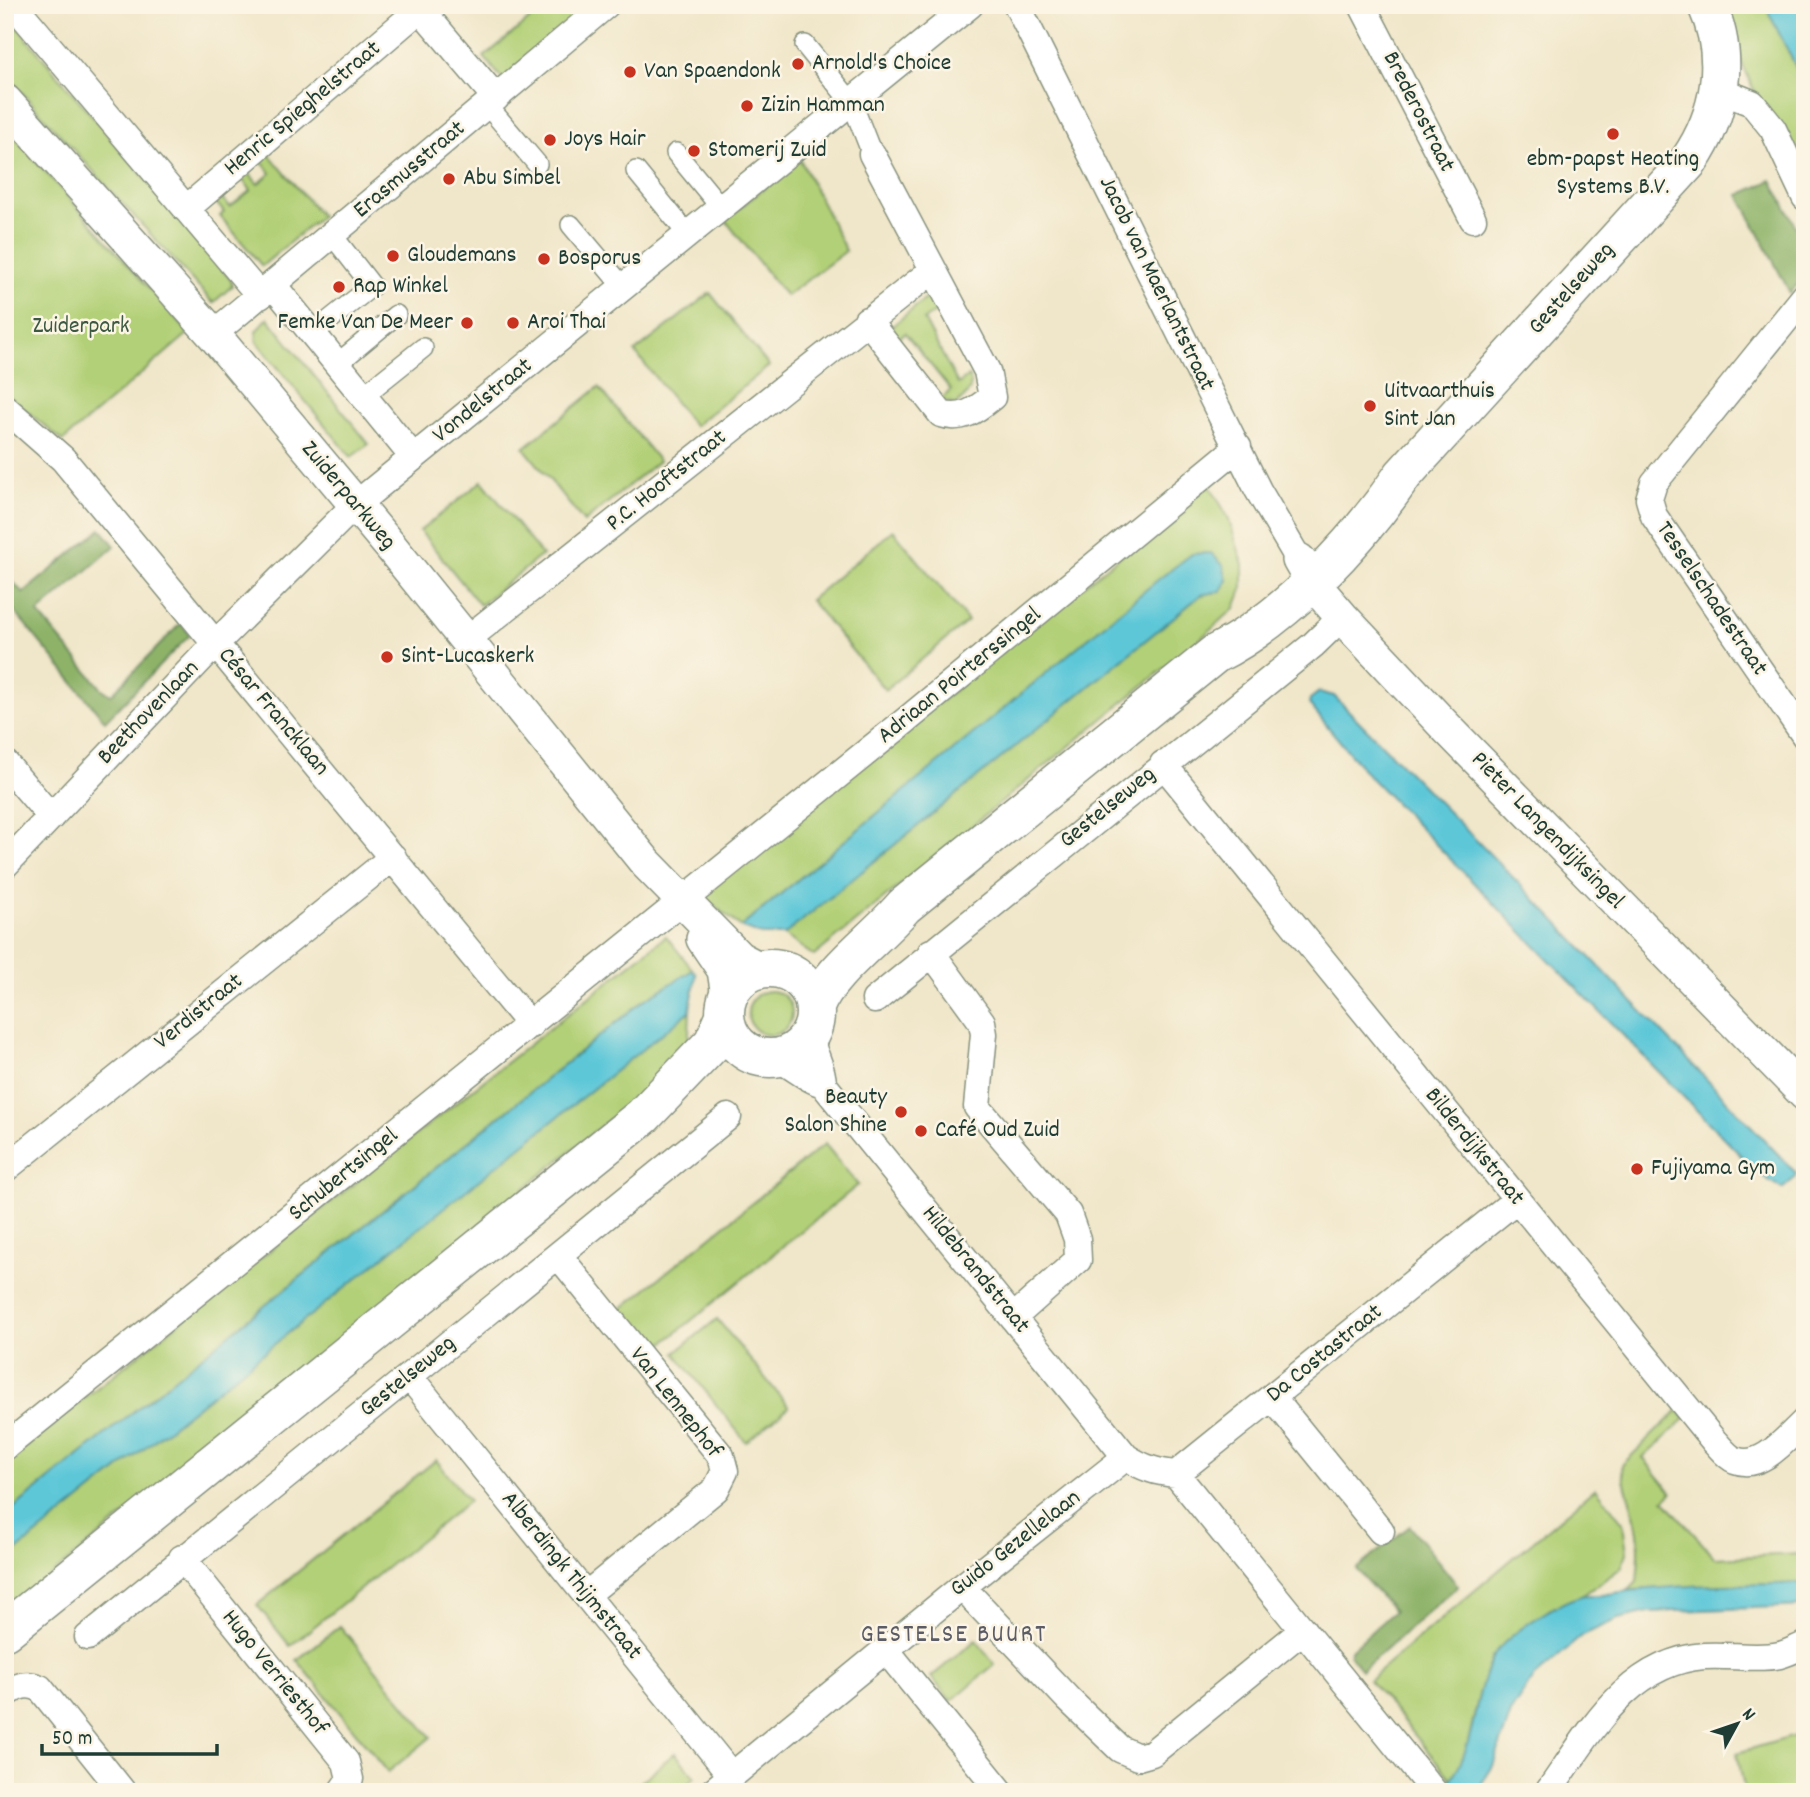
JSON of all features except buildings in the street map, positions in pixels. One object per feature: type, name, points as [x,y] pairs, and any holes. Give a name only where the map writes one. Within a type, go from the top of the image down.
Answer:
[{"type":"main road","name":"Gestelseweg","points":[[812,1021],[827,984],[883,931],[904,906],[1215,654],[1242,640],[1305,570],[1380,509],[1403,475],[1689,161],[1707,131],[1719,90],[1721,60],[1718,38],[1707,5]]},
{"type":"main road","name":"Gestelseweg","points":[[773,970],[811,965],[874,920],[904,906]]},
{"type":"main road","points":[[6,1631],[643,1116],[713,1043],[726,1006],[741,978],[773,970],[802,981],[812,1021],[796,1051],[729,1063],[669,1107],[643,1116]]},
{"type":"main road","points":[[726,1006],[736,1043],[764,1056]]},
{"type":"street","points":[[14,5],[186,209],[312,334],[413,457]]},
{"type":"street","name":"Erasmusstraat","points":[[213,334],[606,5]]},
{"type":"street","name":"Vondelstraat","points":[[355,505],[970,5]]},
{"type":"street","name":"Jacob van Maerlantstraat","points":[[1017,5],[1238,447],[1305,570]]},
{"type":"street","name":"Brederostraat","points":[[1362,5],[1473,219]]},
{"type":"street","points":[[419,7],[537,164]]},
{"type":"street","name":"Henric Spieghelstraat","points":[[186,209],[419,7]]},
{"type":"street","points":[[805,45],[852,103],[873,154],[987,371],[992,397],[976,411],[954,419],[940,414],[867,320]]},
{"type":"street","points":[[1719,90],[1752,103],[1773,129],[1805,197]]},
{"type":"street","name":"Zuiderparkweg","points":[[5,101],[213,334],[646,863],[739,958],[773,970]]},
{"type":"street","points":[[676,153],[722,209]]},
{"type":"street","points":[[636,171],[689,236]]},
{"type":"street","points":[[571,225],[624,288]]},
{"type":"street","points":[[312,334],[372,286],[333,236]]},
{"type":"street","name":"P.C. Hooftstraat","points":[[466,640],[933,270]]},
{"type":"street","name":"Tesselschadestraat","points":[[1805,296],[1654,482],[1648,499],[1654,516],[1805,736]]},
{"type":"street","points":[[337,364],[396,315]]},
{"type":"street","points":[[363,396],[423,348]]},
{"type":"street","name":"César Francklaan","points":[[5,408],[63,459],[530,1024]]},
{"type":"street","name":"Adriaan Poirterssingel","points":[[681,901],[1238,447]]},
{"type":"street","name":"Beethovenlaan","points":[[5,865],[216,643],[355,505]]},
{"type":"street","name":"Pieter Langendijksingel","points":[[1305,570],[1342,617],[1805,1094]]},
{"type":"street","name":"Gestelseweg","points":[[875,1000],[1313,645],[1342,617]]},
{"type":"street","points":[[5,763],[51,817]]},
{"type":"street","name":"Bilderdijkstraat","points":[[1163,764],[1681,1402],[1733,1460],[1744,1462],[1766,1457],[1805,1420]]},
{"type":"street","name":"Verdistraat","points":[[5,1169],[393,857]]},
{"type":"street","name":"Zuiderparkweg","points":[[681,901],[724,970],[726,1006]]},
{"type":"street","name":"Schubertsingel","points":[[5,1447],[681,901]]},
{"type":"street","points":[[931,952],[982,1022],[984,1034],[977,1107],[1068,1214],[1077,1239],[1078,1260],[1014,1317]]},
{"type":"street","name":"Hildebrandstraat","points":[[812,1021],[811,1050],[823,1071],[823,1084]]},
{"type":"street","name":"Hildebrandstraat","points":[[764,1056],[792,1065],[809,1080],[823,1084],[1126,1457]]},
{"type":"street","name":"Gestelseweg","points":[[88,1637],[728,1117]]},
{"type":"street","name":"Da Costastraat","points":[[1176,1474],[1516,1199]]},
{"type":"street","name":"Van Lennephof","points":[[558,1255],[721,1456],[725,1471],[716,1489],[586,1595]]},
{"type":"street","name":"Alberdingk Thijmstraat","points":[[409,1376],[586,1595],[722,1784]]},
{"type":"street","points":[[1272,1396],[1381,1531]]},
{"type":"street","points":[[1126,1457],[1141,1468],[1176,1474],[1434,1792]]},
{"type":"street","name":"Guido Gezellelaan","points":[[722,1784],[962,1587],[1126,1457]]},
{"type":"street","name":"Hugo Verriesthof","points":[[182,1558],[346,1762],[350,1779],[341,1792]]},
{"type":"street","points":[[962,1587],[1069,1700],[1120,1749],[1138,1757],[1152,1753],[1303,1630]]},
{"type":"street","points":[[1548,1792],[1611,1704],[1641,1676],[1668,1663],[1702,1656],[1779,1655],[1805,1645]]},
{"type":"street","points":[[886,1650],[1001,1792]]},
{"type":"street","points":[[5,1695],[20,1685],[30,1684],[40,1688],[123,1792]]},
{"type":"green space","points":[[547,5],[603,5],[507,85],[484,57]]},
{"type":"green space","points":[[1717,5],[1765,5],[1805,85],[1805,190],[1751,84]]},
{"type":"green space","points":[[5,13],[231,280],[232,286],[213,303],[5,74]]},
{"type":"green space","name":"Zuiderpark","points":[[5,126],[189,333],[63,441],[5,393]]},
{"type":"green space","points":[[268,153],[321,216],[262,266],[220,216],[224,212],[213,199],[219,195],[230,207],[251,190],[240,177],[247,171],[258,184],[271,173],[260,160]]},
{"type":"green space","points":[[800,159],[846,251],[786,296],[725,220]]},
{"type":"green space","points":[[1772,180],[1805,245],[1805,276],[1790,293],[1739,195]]},
{"type":"green space","points":[[710,293],[769,366],[694,426],[635,352]]},
{"type":"green space","points":[[930,295],[938,310],[924,320],[958,384],[969,376],[968,392],[956,405],[940,400],[951,390],[905,333],[893,342],[885,332]]},
{"type":"green space","points":[[268,318],[369,444],[351,457],[257,342],[256,331]]},
{"type":"green space","points":[[599,387],[659,461],[584,522],[524,448]]},
{"type":"green space","points":[[482,481],[542,555],[480,605],[420,531]]},
{"type":"green space","points":[[1209,484],[1228,517],[1243,564],[1243,587],[1235,608],[1207,633],[814,956],[784,935],[1201,595],[1221,591],[1227,580],[1223,566],[1211,553],[1192,554],[741,927],[707,900],[704,893]]},
{"type":"green space","points":[[101,529],[115,546],[38,613],[101,688],[111,695],[181,623],[190,635],[105,721],[5,600],[5,573],[23,593]]},
{"type":"green space","points":[[893,530],[968,621],[885,690],[810,600]]},
{"type":"green space","points":[[666,936],[693,970],[643,1001],[5,1515],[5,1461]]},
{"type":"green space","points":[[770,991],[779,992],[786,997],[791,1004],[791,1022],[786,1029],[779,1034],[770,1035],[761,1034],[754,1029],[749,1022],[748,1013],[749,1004],[754,997],[761,992]]},
{"type":"green space","points":[[690,1011],[688,1055],[5,1613],[5,1560]]},
{"type":"green space","points":[[825,1144],[858,1185],[650,1354],[616,1313]]},
{"type":"green space","points":[[717,1319],[789,1407],[746,1442],[675,1353]]},
{"type":"green space","points":[[1678,1410],[1685,1419],[1643,1458],[1672,1493],[1664,1500],[1715,1558],[1801,1554],[1805,1551],[1805,1583],[1628,1590],[1637,1581],[1639,1543],[1622,1465]]},
{"type":"green space","points":[[436,1460],[469,1501],[290,1646],[257,1605]]},
{"type":"green space","points":[[1596,1488],[1623,1523],[1627,1553],[1621,1568],[1583,1595],[1550,1609],[1492,1657],[1480,1691],[1464,1758],[1452,1780],[1369,1680]]},
{"type":"green space","points":[[1410,1526],[1458,1586],[1362,1670],[1350,1655],[1351,1650],[1394,1611],[1356,1569]]},
{"type":"green space","points":[[340,1626],[431,1737],[388,1772],[297,1660]]},
{"type":"green space","points":[[976,1640],[995,1664],[951,1701],[931,1677]]},
{"type":"green space","points":[[1805,1733],[1805,1792],[1745,1792],[1737,1753]]},
{"type":"green space","points":[[675,1753],[695,1777],[677,1792],[629,1792]]},
{"type":"water","points":[[1765,5],[1805,5],[1805,85]]},
{"type":"water","points":[[1211,553],[1223,565],[1227,580],[1221,591],[1201,595],[784,935],[761,935],[741,927],[1160,578],[1192,554]]},
{"type":"water","points":[[1319,692],[1334,696],[1552,917],[1796,1173],[1795,1178],[1782,1189],[1758,1173],[1367,774],[1309,704],[1310,699]]},
{"type":"water","points":[[693,970],[696,975],[690,1011],[5,1560],[5,1515],[643,1001]]},
{"type":"water","points":[[1805,1583],[1805,1606],[1649,1612],[1618,1619],[1583,1635],[1533,1678],[1512,1710],[1493,1766],[1476,1792],[1439,1792],[1451,1778],[1467,1747],[1484,1677],[1491,1660],[1518,1631],[1545,1613],[1584,1595],[1677,1587]]},
{"type":"place","name":"Arnold's Choice","points":[[798,64]]},
{"type":"place","name":"Van Spaendonk","points":[[630,72]]},
{"type":"place","name":"Zizin Hamman","points":[[747,106]]},
{"type":"place","name":"ebm-papst Heating Systems B.V.","points":[[1613,134]]},
{"type":"place","name":"Joys Hair","points":[[550,140]]},
{"type":"place","name":"Stomerij Zuid","points":[[694,151]]},
{"type":"place","name":"Abu Simbel","points":[[449,179]]},
{"type":"place","name":"Gloudemans","points":[[393,256]]},
{"type":"place","name":"Bosporus","points":[[544,259]]},
{"type":"place","name":"Rap Winkel","points":[[339,287]]},
{"type":"place","name":"Femke Van De Meer","points":[[467,323]]},
{"type":"place","name":"Aroi Thai","points":[[513,323]]},
{"type":"place","name":"Uitvaarthuis Sint Jan","points":[[1370,406]]},
{"type":"place","name":"Sint-Lucaskerk","points":[[387,657]]},
{"type":"place","name":"Beauty Salon Shine","points":[[901,1112]]},
{"type":"place","name":"Café Oud Zuid","points":[[921,1131]]},
{"type":"place","name":"Fujiyama Gym","points":[[1637,1169]]},
{"type":"district","name":"GESTELSE BUURT","points":[[954,1635]]}]
